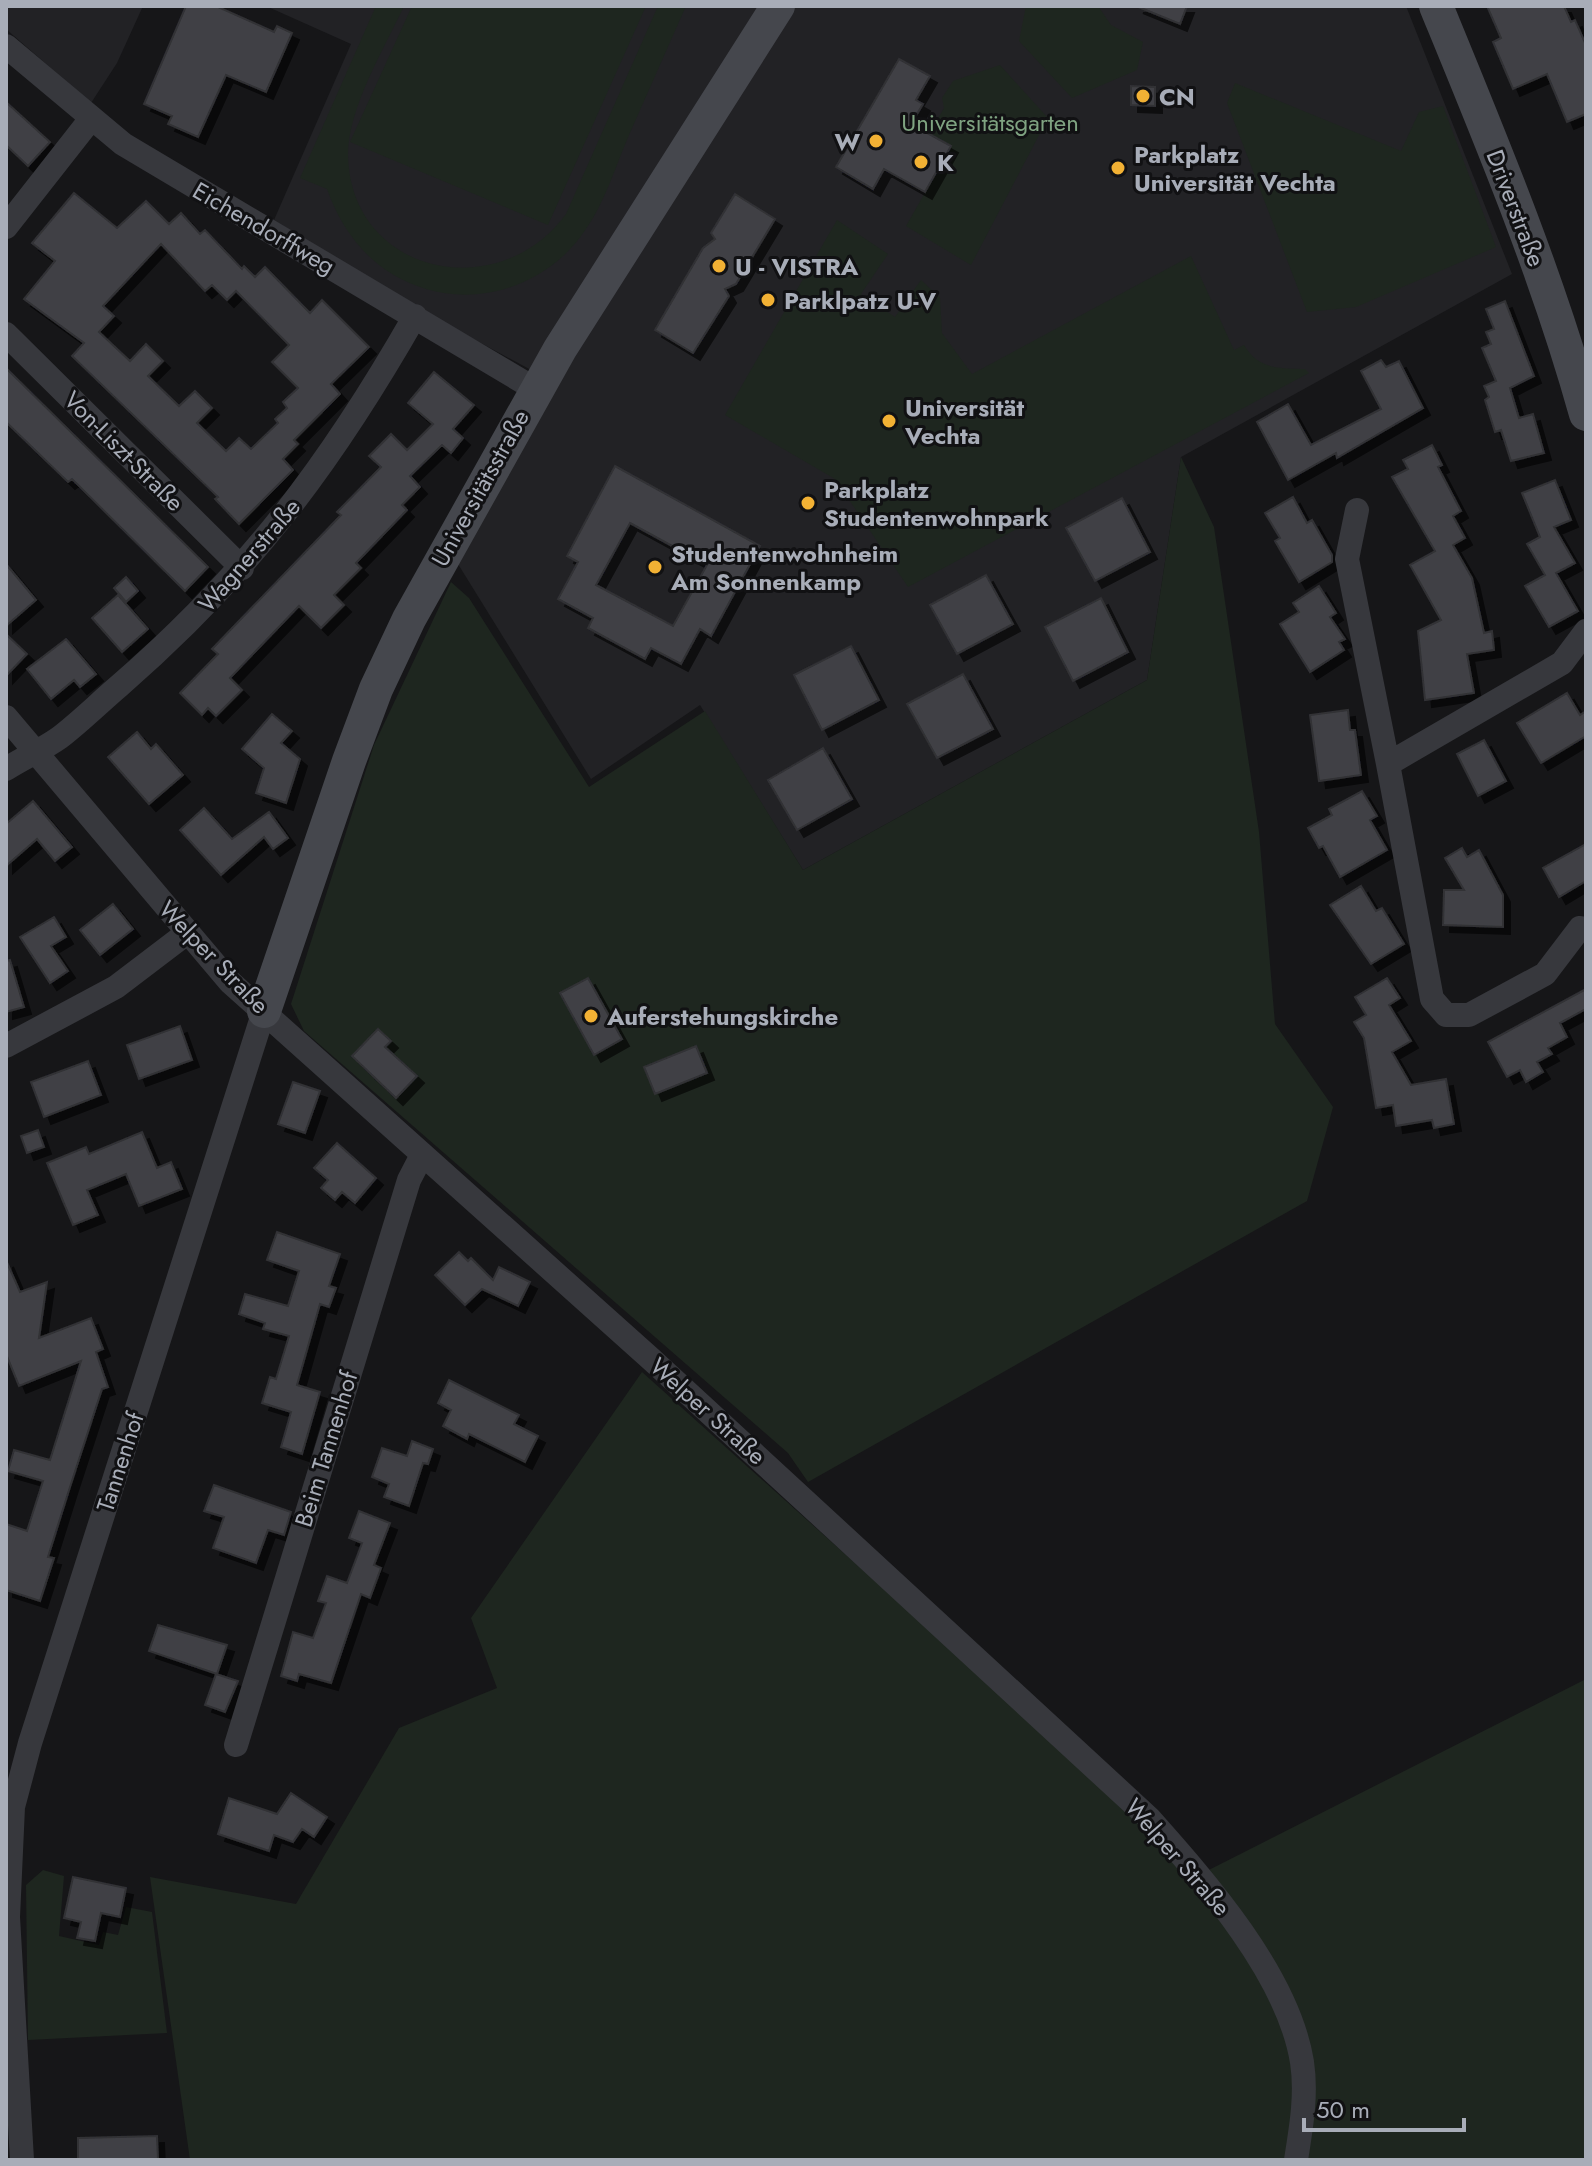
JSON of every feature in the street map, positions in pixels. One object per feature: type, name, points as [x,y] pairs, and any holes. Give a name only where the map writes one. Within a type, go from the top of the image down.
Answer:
[{"type":"street","name":"Universitätsstraße","points":[[264,1011],[376,689],[436,566],[535,389],[778,6]]},
{"type":"street","name":"Driverstraße","points":[[1436,6],[1533,250],[1564,336],[1586,414]]},
{"type":"street","name":"Eichendorffweg","points":[[6,46],[90,120],[162,168],[535,389]]},
{"type":"street","points":[[6,227],[90,120]]},
{"type":"street","name":"Wagnerstraße","points":[[6,769],[58,738],[205,608],[242,568],[296,502],[345,433],[415,316]]},
{"type":"street","name":"Von-Liszt-Straße","points":[[6,334],[242,568]]},
{"type":"street","points":[[1357,510],[1347,559],[1432,999],[1446,1015],[1469,1015],[1545,974],[1580,928]]},
{"type":"street","points":[[1388,764],[1562,663],[1586,631]]},
{"type":"street","name":"Welper Straße","points":[[6,717],[230,982],[651,1359],[1149,1818],[1184,1857],[1217,1897],[1256,1955],[1291,2027],[1304,2080],[1296,2160]]},
{"type":"street","points":[[6,1046],[116,987],[187,933]]},
{"type":"street","name":"Tannenhof","points":[[22,2160],[7,1917],[13,1807],[30,1743],[264,1011]]},
{"type":"street","name":"Beim Tannenhof","points":[[236,1745],[409,1180],[422,1155]]},
{"type":"shaded area","points":[[6,6],[143,6],[117,63],[91,103],[6,29]]},
{"type":"shaded area","name":"Universität Vechta","points":[[266,6],[1406,6],[1512,274],[1181,457],[1147,680],[803,870],[700,705],[591,779],[458,564],[557,384],[429,315],[274,220],[351,44]]},
{"type":"green space","points":[[376,6],[404,6],[368,79],[354,118],[348,155],[355,196],[373,228],[400,250],[432,264],[468,268],[504,261],[537,243],[566,214],[658,6],[686,6],[593,218],[572,247],[536,276],[494,292],[472,295],[449,294],[408,282],[392,274],[364,251],[343,223],[327,189],[300,178]]},
{"type":"green space","points":[[412,6],[646,6],[548,225],[350,142]]},
{"type":"green space","points":[[1026,6],[1098,6],[1111,25],[1143,42],[1137,70],[1072,98],[1019,41]]},
{"type":"green space","name":"Universitätsgarten","points":[[1000,65],[1048,118],[971,265],[906,226],[951,147],[929,134],[944,108],[942,98],[953,81]]},
{"type":"green space","points":[[1235,83],[1401,151],[1419,112],[1443,106],[1496,247],[1356,307],[1307,312],[1227,103]]},
{"type":"green space","points":[[837,220],[888,254],[861,294],[895,317],[921,280],[940,298],[942,333],[972,374],[1191,256],[1234,350],[1244,345],[1263,363],[1278,368],[1305,369],[1309,373],[908,587],[835,479],[725,415]]},
{"type":"green space","points":[[1181,457],[1214,527],[1259,832],[1275,1024],[1333,1107],[1307,1201],[808,1482],[788,1453],[304,1031],[291,1004],[374,745],[451,582],[469,598],[589,787],[705,711],[803,870],[1147,680]]},
{"type":"green space","points":[[642,1372],[1135,1814],[1191,1879],[1586,1679],[1586,2160],[190,2160],[150,1877],[296,1904],[399,1728],[497,1688],[471,1618]]},
{"type":"green space","points":[[43,1870],[64,1876],[59,1936],[99,1945],[103,1932],[118,1935],[126,1907],[152,1912],[167,2033],[28,2040],[26,1885]]},
{"type":"building","points":[[186,6],[216,6],[274,32],[277,26],[292,33],[266,92],[226,75],[198,137],[168,124],[172,116],[144,104]]},
{"type":"building","points":[[1136,6],[1187,6],[1180,24]]},
{"type":"building","points":[[1487,6],[1564,6],[1571,22],[1575,20],[1586,45],[1586,114],[1567,122],[1547,74],[1513,89],[1493,42],[1501,38]]},
{"type":"building","name":"W","points":[[899,59],[930,76],[916,100],[923,104],[911,124],[951,146],[925,192],[884,169],[873,189],[836,167]]},
{"type":"building","name":"CN","points":[[1131,86],[1155,87],[1155,106],[1131,105]]},
{"type":"building","points":[[6,102],[50,142],[28,166],[6,145]]},
{"type":"building","points":[[74,193],[117,228],[146,201],[169,224],[181,213],[200,234],[205,230],[242,269],[244,266],[255,277],[265,267],[310,313],[322,300],[369,347],[331,384],[340,394],[294,440],[298,444],[283,459],[293,470],[239,524],[215,499],[218,497],[72,356],[84,343],[24,299],[55,261],[32,243]],"holes":[[[161,244],[205,291],[212,285],[227,300],[236,291],[289,345],[272,362],[298,388],[283,402],[287,408],[275,419],[278,423],[251,449],[239,438],[226,451],[197,423],[212,408],[195,391],[179,406],[148,376],[163,361],[146,344],[130,361],[99,332],[114,316],[103,306]]]},
{"type":"building","name":"U - VISTRA","points":[[735,194],[775,219],[736,284],[725,289],[729,296],[693,353],[655,330],[703,248],[715,239],[711,233]]},
{"type":"building","points":[[1505,301],[1534,376],[1510,388],[1519,418],[1533,414],[1544,453],[1511,461],[1501,430],[1495,432],[1485,400],[1489,397],[1484,386],[1496,381],[1482,348],[1491,344],[1486,332],[1494,329],[1486,309]]},
{"type":"building","points":[[1381,360],[1386,367],[1399,361],[1423,408],[1337,458],[1336,453],[1288,480],[1257,422],[1288,404],[1311,445],[1381,409],[1361,371]]},
{"type":"building","points":[[6,368],[208,567],[185,591],[72,479],[68,482],[6,422]]},
{"type":"building","points":[[434,372],[474,405],[453,429],[463,438],[451,453],[442,445],[410,476],[420,487],[402,505],[407,510],[356,563],[361,568],[334,595],[344,605],[321,628],[299,606],[230,678],[242,690],[216,716],[208,708],[202,715],[180,693],[218,654],[212,649],[341,515],[337,512],[381,467],[369,456],[391,434],[407,450],[433,424],[408,403]]},
{"type":"building","points":[[1432,445],[1442,465],[1438,467],[1461,511],[1453,516],[1465,538],[1453,545],[1472,578],[1484,633],[1492,631],[1494,650],[1467,654],[1474,693],[1425,700],[1418,631],[1441,620],[1410,565],[1435,551],[1392,477],[1408,469],[1403,460]]},
{"type":"building","name":"Studentenwohnheim Am Sonnenkamp","points":[[615,466],[760,546],[711,636],[700,629],[681,664],[651,648],[645,659],[588,628],[593,618],[558,599],[578,562],[567,556]],"holes":[[[630,523],[707,565],[673,626],[596,585]]]},
{"type":"building","points":[[1555,480],[1571,520],[1554,527],[1575,563],[1556,573],[1578,611],[1549,627],[1525,586],[1545,575],[1527,544],[1540,537],[1522,493]]},
{"type":"building","points":[[1293,497],[1307,523],[1312,520],[1332,555],[1332,562],[1299,582],[1275,541],[1280,538],[1265,513]]},
{"type":"building","points":[[1122,498],[1150,552],[1095,581],[1066,528]]},
{"type":"building","points":[[6,564],[36,600],[6,626]]},
{"type":"building","points":[[986,575],[1013,624],[957,654],[930,605]]},
{"type":"building","points":[[126,577],[138,591],[126,602],[114,588]]},
{"type":"building","points":[[1319,586],[1336,613],[1330,617],[1345,639],[1339,642],[1344,650],[1310,672],[1280,624],[1299,612],[1293,603]]},
{"type":"building","points":[[118,595],[148,629],[122,652],[92,618]]},
{"type":"building","points":[[1101,598],[1128,652],[1073,681],[1045,627]]},
{"type":"building","points":[[6,634],[27,654],[6,676]]},
{"type":"building","points":[[66,639],[96,674],[80,687],[74,680],[51,699],[27,669]]},
{"type":"building","points":[[851,646],[879,700],[822,730],[794,675]]},
{"type":"building","points":[[963,674],[993,729],[937,758],[907,704]]},
{"type":"building","points":[[1567,693],[1580,715],[1586,711],[1586,736],[1541,763],[1517,723]]},
{"type":"building","points":[[1348,710],[1350,730],[1355,730],[1361,775],[1319,781],[1310,715]]},
{"type":"building","points":[[272,714],[292,731],[281,743],[300,759],[286,803],[256,793],[264,768],[242,749]]},
{"type":"building","points":[[137,732],[151,749],[156,744],[183,775],[149,804],[108,757]]},
{"type":"building","points":[[1484,740],[1506,781],[1478,796],[1457,754]]},
{"type":"building","points":[[823,748],[852,799],[797,830],[768,780]]},
{"type":"building","points":[[1362,791],[1377,816],[1370,820],[1387,850],[1340,877],[1323,846],[1319,848],[1308,828],[1332,815],[1329,809]]},
{"type":"building","points":[[33,801],[72,847],[55,861],[37,839],[6,866],[6,824]]},
{"type":"building","points":[[204,808],[232,839],[269,812],[288,838],[273,849],[264,837],[221,875],[180,830]]},
{"type":"building","points":[[1586,844],[1586,881],[1559,897],[1543,868]]},
{"type":"building","points":[[1462,848],[1467,857],[1479,850],[1503,895],[1503,927],[1443,925],[1444,890],[1464,890],[1445,858]]},
{"type":"building","points":[[1361,886],[1376,911],[1382,908],[1404,944],[1371,964],[1330,905]]},
{"type":"building","points":[[113,904],[133,929],[100,955],[80,930]]},
{"type":"building","points":[[54,917],[66,937],[51,946],[68,971],[50,983],[20,937]]},
{"type":"building","points":[[10,960],[24,1007],[6,1012],[6,961]]},
{"type":"building","name":"Auferstehungskirche","points":[[588,978],[622,1039],[594,1055],[560,993]]},
{"type":"building","points":[[1387,978],[1400,998],[1389,1005],[1411,1041],[1392,1052],[1411,1085],[1446,1079],[1454,1124],[1434,1128],[1432,1120],[1396,1126],[1393,1105],[1376,1108],[1364,1038],[1354,1022],[1366,1015],[1355,997]]},
{"type":"building","points":[[1586,989],[1586,1009],[1560,1023],[1567,1037],[1548,1048],[1552,1054],[1537,1062],[1543,1072],[1526,1082],[1520,1070],[1507,1077],[1488,1042]]},
{"type":"building","points":[[180,1026],[192,1060],[139,1079],[127,1045]]},
{"type":"building","points":[[378,1029],[391,1041],[385,1047],[417,1076],[396,1098],[352,1056]]},
{"type":"building","points":[[696,1046],[707,1073],[655,1094],[644,1067]]},
{"type":"building","points":[[88,1061],[101,1095],[44,1117],[31,1082]]},
{"type":"building","points":[[293,1082],[320,1091],[305,1133],[278,1124]]},
{"type":"building","points":[[38,1130],[44,1147],[27,1153],[21,1136]]},
{"type":"building","points":[[142,1132],[157,1168],[171,1162],[182,1189],[139,1206],[126,1174],[87,1190],[98,1215],[73,1225],[47,1163],[86,1147],[89,1154]]},
{"type":"building","points":[[337,1143],[376,1178],[355,1203],[342,1192],[335,1200],[321,1188],[328,1180],[314,1168]]},
{"type":"building","points":[[277,1232],[340,1254],[329,1286],[336,1288],[329,1307],[320,1304],[297,1385],[320,1392],[302,1454],[281,1447],[291,1412],[262,1403],[270,1377],[276,1379],[289,1336],[263,1329],[265,1323],[239,1314],[245,1294],[288,1306],[299,1271],[267,1260]]},
{"type":"building","points":[[459,1252],[468,1261],[471,1258],[493,1280],[499,1267],[530,1282],[518,1306],[482,1289],[465,1305],[435,1275]]},
{"type":"building","points":[[6,1260],[20,1292],[47,1282],[39,1338],[91,1318],[103,1349],[96,1352],[108,1387],[102,1389],[70,1487],[48,1557],[54,1558],[40,1601],[6,1590],[6,1524],[27,1531],[43,1481],[8,1471],[14,1450],[50,1460],[81,1361],[19,1386],[6,1354]]},
{"type":"building","points":[[449,1380],[519,1415],[514,1424],[538,1436],[525,1462],[469,1434],[467,1439],[443,1426],[451,1410],[438,1403]]},
{"type":"building","points":[[412,1441],[433,1449],[428,1464],[423,1463],[409,1506],[384,1497],[389,1484],[372,1477],[382,1448],[407,1456]]},
{"type":"building","points":[[214,1485],[291,1512],[284,1535],[268,1530],[256,1563],[213,1548],[224,1517],[204,1511]]},
{"type":"building","points":[[359,1511],[390,1523],[374,1565],[381,1568],[370,1598],[361,1594],[331,1683],[299,1674],[297,1681],[281,1676],[293,1632],[313,1638],[326,1603],[318,1601],[327,1576],[347,1583],[362,1543],[349,1538]]},
{"type":"building","points":[[158,1625],[227,1645],[217,1674],[149,1651]]},
{"type":"building","points":[[216,1674],[238,1681],[225,1712],[205,1705]]},
{"type":"building","points":[[291,1793],[327,1817],[314,1837],[302,1829],[293,1842],[274,1835],[269,1851],[218,1834],[229,1798],[277,1814]]},
{"type":"building","points":[[73,1877],[126,1888],[120,1917],[101,1913],[95,1941],[77,1938],[81,1922],[64,1918]]},
{"type":"building","points":[[157,2136],[158,2160],[78,2160],[78,2138]]},
{"type":"place","name":"CN","points":[[1143,96]]},
{"type":"place","name":"W","points":[[876,141]]},
{"type":"place","name":"K","points":[[921,162]]},
{"type":"place","name":"Parkplatz Universität Vechta","points":[[1118,168]]},
{"type":"place","name":"U - VISTRA","points":[[719,266]]},
{"type":"place","name":"Parklpatz U-V","points":[[768,300]]},
{"type":"place","name":"Universität Vechta","points":[[889,421]]},
{"type":"place","name":"Parkplatz Studentenwohnpark","points":[[808,503]]},
{"type":"place","name":"Studentenwohnheim Am Sonnenkamp","points":[[655,567]]},
{"type":"place","name":"Auferstehungskirche","points":[[591,1016]]}]
